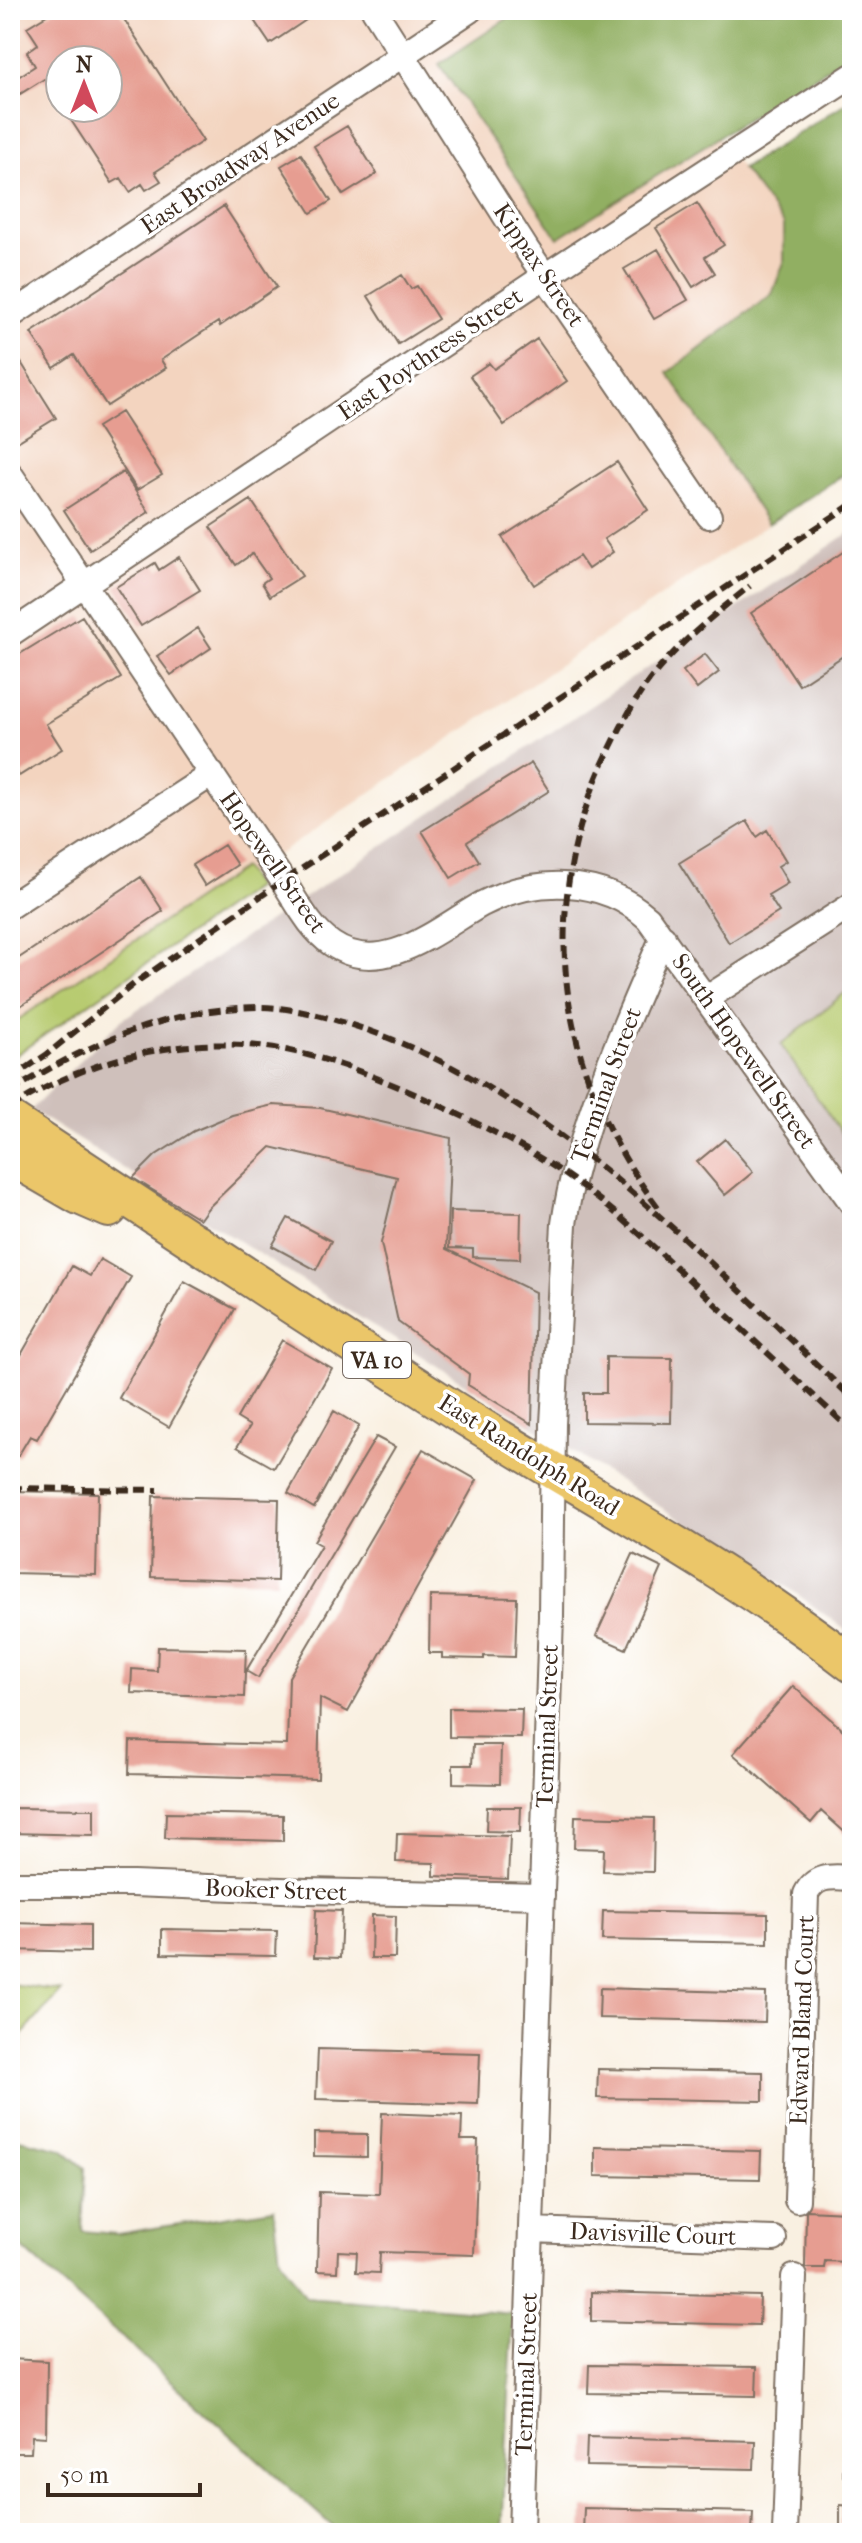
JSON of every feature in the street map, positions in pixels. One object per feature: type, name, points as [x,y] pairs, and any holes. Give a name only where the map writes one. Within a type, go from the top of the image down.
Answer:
[{"type":"highway","name":"East Randolph Road","points":[[10,1120],[203,1249],[440,1401],[751,1591],[852,1664]]},
{"type":"highway","name":"East Randolph Road","points":[[10,1156],[79,1196],[203,1249]]},
{"type":"street","name":"Kippax Street","points":[[374,10],[545,276],[709,516]]},
{"type":"street","name":"East Broadway Avenue","points":[[10,316],[470,10]]},
{"type":"street","name":"East Poythress Street","points":[[10,634],[545,276],[852,76]]},
{"type":"street","name":"Hopewell Street","points":[[10,474],[315,929],[332,944],[367,956],[390,954],[425,939],[484,903],[538,886],[567,885],[592,887],[632,903],[663,937]]},
{"type":"street","points":[[10,906],[212,774]]},
{"type":"street","points":[[707,998],[852,905]]},
{"type":"street","name":"South Hopewell Street","points":[[663,937],[852,1203]]},
{"type":"street","name":"Terminal Street","points":[[521,2533],[542,1896],[552,1469],[560,1290],[568,1194],[590,1120],[663,937]]},
{"type":"street","name":"Edward Bland Court","points":[[797,2200],[806,1894],[811,1884],[819,1878],[852,1878]]},
{"type":"street","name":"Booker Street","points":[[10,1884],[133,1884],[542,1896]]},
{"type":"street","name":"Davisville Court","points":[[531,2230],[774,2239]]},
{"type":"street","points":[[785,2533],[794,2277]]},
{"type":"shaded area","points":[[10,10],[511,10],[514,14],[440,64],[558,238],[718,137],[784,224],[784,262],[772,294],[669,373],[768,524],[10,1036]]},
{"type":"shaded area","points":[[852,531],[852,987],[782,1045],[852,1149],[852,1635],[789,1588],[31,1110],[120,1021]]},
{"type":"green space","points":[[520,10],[852,10],[852,53],[558,238],[439,64]]},
{"type":"green space","points":[[852,99],[852,469],[768,524],[668,373],[772,294],[784,262],[784,224],[742,169]]},
{"type":"green space","points":[[243,868],[256,887],[10,1059],[10,1025]]},
{"type":"green space","points":[[852,987],[852,1149],[781,1045]]},
{"type":"green space","points":[[10,1984],[61,1991],[22,2035],[12,2137],[10,2137]]},
{"type":"green space","points":[[10,2137],[62,2149],[85,2168],[82,2231],[117,2234],[274,2209],[280,2258],[306,2297],[513,2314],[502,2533],[340,2533],[10,2237]]},
{"type":"building","points":[[55,10],[118,10],[203,141],[155,172],[161,181],[146,190],[142,184],[130,192],[121,178],[112,183],[73,124],[124,124],[124,44],[44,44],[44,79],[20,94],[12,81],[35,66],[27,52],[38,44],[27,27]]},
{"type":"building","points":[[247,10],[317,10],[318,12],[270,44]]},
{"type":"building","points":[[347,126],[377,174],[343,195],[314,146]]},
{"type":"building","points":[[301,154],[331,201],[311,213],[281,166]]},
{"type":"building","points":[[697,203],[724,245],[705,257],[715,273],[693,287],[656,228]]},
{"type":"building","points":[[224,206],[277,287],[220,326],[218,322],[161,360],[166,368],[107,406],[74,355],[54,368],[31,333]]},
{"type":"building","points":[[658,249],[688,300],[654,319],[624,269]]},
{"type":"building","points":[[402,275],[411,289],[417,286],[438,319],[398,344],[368,296]]},
{"type":"building","points":[[537,339],[567,381],[504,425],[470,376],[489,363],[494,369]]},
{"type":"building","points":[[10,345],[56,418],[17,442],[10,430]]},
{"type":"building","points":[[121,412],[162,475],[137,490],[97,427]]},
{"type":"building","points":[[617,462],[648,510],[604,539],[613,552],[588,569],[579,556],[534,585],[502,537]]},
{"type":"building","points":[[123,472],[149,512],[90,550],[64,510]]},
{"type":"building","points":[[251,500],[302,576],[270,596],[262,583],[269,578],[252,554],[236,565],[210,527]]},
{"type":"building","points":[[852,546],[852,650],[799,685],[751,613]]},
{"type":"building","points":[[179,557],[200,590],[141,626],[116,587],[155,563],[159,570]]},
{"type":"building","points":[[82,616],[121,678],[46,724],[62,749],[19,776],[10,761],[10,660]]},
{"type":"building","points":[[198,628],[211,648],[171,675],[157,656]]},
{"type":"building","points":[[705,654],[719,672],[697,689],[683,671]]},
{"type":"building","points":[[531,763],[549,791],[467,842],[479,861],[451,878],[422,831]]},
{"type":"building","points":[[747,821],[757,837],[767,830],[786,861],[778,866],[788,883],[768,895],[779,912],[729,943],[679,863]]},
{"type":"building","points":[[224,845],[237,865],[205,886],[192,865]]},
{"type":"building","points":[[141,877],[163,911],[10,1013],[10,964]]},
{"type":"building","points":[[273,1105],[320,1108],[451,1138],[446,1249],[535,1292],[532,1424],[468,1385],[469,1374],[398,1322],[381,1243],[397,1177],[271,1147],[200,1219],[133,1178],[156,1155],[194,1131],[232,1115]]},
{"type":"building","points":[[725,1139],[753,1172],[725,1195],[697,1162]]},
{"type":"building","points":[[450,1211],[521,1213],[520,1259],[473,1257],[473,1249],[449,1248]]},
{"type":"building","points":[[288,1218],[331,1241],[316,1270],[272,1246]]},
{"type":"building","points":[[100,1259],[131,1277],[37,1439],[30,1436],[18,1456],[10,1451],[10,1374],[72,1266],[90,1276]]},
{"type":"building","points":[[184,1281],[235,1309],[169,1427],[119,1398]]},
{"type":"building","points":[[282,1340],[332,1369],[274,1468],[237,1447],[250,1426],[237,1418]]},
{"type":"building","points":[[606,1357],[672,1358],[671,1423],[584,1422],[584,1393],[606,1393]]},
{"type":"building","points":[[334,1411],[359,1426],[314,1508],[288,1493]]},
{"type":"building","points":[[376,1437],[395,1447],[258,1678],[246,1671],[321,1545],[314,1541]]},
{"type":"building","points":[[423,1449],[477,1480],[348,1712],[320,1698],[318,1779],[129,1774],[130,1741],[287,1745],[289,1677]]},
{"type":"building","points":[[10,1491],[98,1493],[96,1575],[10,1573]]},
{"type":"building","points":[[153,1496],[279,1499],[277,1581],[151,1577]]},
{"type":"building","points":[[633,1554],[662,1568],[626,1649],[596,1636]]},
{"type":"building","points":[[430,1596],[517,1598],[515,1657],[442,1658],[442,1653],[429,1653]]},
{"type":"building","points":[[158,1647],[246,1649],[244,1697],[131,1693],[132,1669],[157,1671]]},
{"type":"building","points":[[793,1686],[852,1738],[852,1832],[849,1836],[821,1811],[811,1823],[733,1754]]},
{"type":"building","points":[[449,1708],[522,1709],[521,1738],[449,1737]]},
{"type":"building","points":[[473,1745],[501,1745],[500,1784],[453,1783],[453,1765],[472,1765]]},
{"type":"building","points":[[487,1807],[521,1807],[520,1832],[486,1831]]},
{"type":"building","points":[[10,1808],[94,1809],[94,1835],[10,1833]]},
{"type":"building","points":[[166,1813],[283,1815],[283,1841],[165,1838]]},
{"type":"building","points":[[575,1816],[654,1818],[653,1872],[603,1871],[604,1849],[574,1848]]},
{"type":"building","points":[[397,1833],[510,1836],[508,1879],[434,1876],[434,1863],[396,1862]]},
{"type":"building","points":[[316,1910],[342,1911],[340,1958],[314,1957]]},
{"type":"building","points":[[603,1911],[768,1914],[768,1943],[602,1940]]},
{"type":"building","points":[[372,1915],[396,1916],[395,1958],[371,1958]]},
{"type":"building","points":[[10,1923],[90,1925],[90,1952],[10,1950]]},
{"type":"building","points":[[162,1929],[277,1931],[276,1956],[162,1954]]},
{"type":"building","points":[[600,1988],[766,1993],[765,2022],[599,2018]]},
{"type":"building","points":[[318,2049],[480,2053],[478,2104],[316,2099]]},
{"type":"building","points":[[598,2069],[763,2072],[763,2101],[597,2098]]},
{"type":"building","points":[[382,2113],[462,2116],[461,2140],[478,2140],[474,2255],[380,2252],[379,2273],[356,2272],[357,2252],[338,2251],[337,2272],[317,2271],[319,2192],[379,2194]]},
{"type":"building","points":[[314,2133],[367,2134],[367,2157],[314,2156]]},
{"type":"building","points":[[595,2147],[761,2151],[760,2179],[595,2176]]},
{"type":"building","points":[[806,2210],[847,2212],[846,2262],[825,2261],[824,2268],[805,2268]]},
{"type":"building","points":[[591,2292],[760,2296],[759,2325],[591,2321]]},
{"type":"building","points":[[10,2359],[47,2361],[46,2437],[32,2436],[31,2453],[10,2453]]},
{"type":"building","points":[[589,2365],[757,2367],[756,2396],[588,2393]]},
{"type":"building","points":[[587,2437],[755,2441],[754,2469],[586,2466]]},
{"type":"building","points":[[843,2452],[852,2452],[852,2476],[843,2476]]},
{"type":"building","points":[[840,2505],[852,2506],[852,2533],[840,2533]]},
{"type":"building","points":[[584,2508],[753,2512],[752,2533],[583,2533]]},
{"type":"railway","points":[[10,1079],[46,1055],[135,983],[283,881],[852,504]]},
{"type":"railway","points":[[658,1207],[624,1156],[597,1103],[579,1048],[568,991],[565,934],[570,876],[583,818],[604,761],[634,704],[648,682],[678,648],[750,586]]},
{"type":"railway","points":[[10,1092],[68,1059],[128,1032],[191,1014],[258,1007],[287,1009],[370,1031],[439,1061],[505,1098],[568,1141],[686,1240],[852,1398]]},
{"type":"railway","points":[[10,1108],[67,1077],[98,1066],[129,1056],[193,1046],[225,1044],[280,1049],[375,1077],[509,1140],[590,1192],[652,1245],[852,1431]]},
{"type":"railway","points":[[10,1488],[158,1490]]}]
